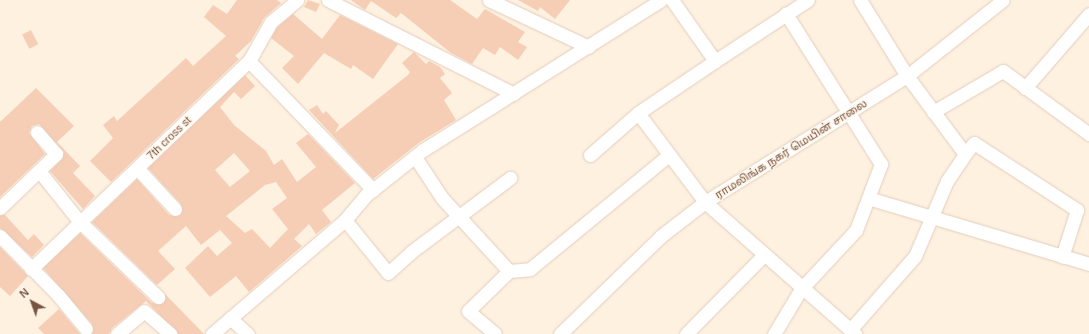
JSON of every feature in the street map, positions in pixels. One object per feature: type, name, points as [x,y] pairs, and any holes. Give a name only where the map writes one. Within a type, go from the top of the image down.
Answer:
[{"type":"street","name":"7th cross st","points":[[31,269],[79,221],[249,61],[271,22],[297,0]]},
{"type":"street","points":[[328,0],[514,94]]},
{"type":"street","points":[[489,0],[589,47]]},
{"type":"street","points":[[212,334],[345,220],[373,190],[415,157],[661,0]]},
{"type":"street","points":[[672,0],[714,61]]},
{"type":"street","points":[[590,155],[638,113],[714,61],[808,0]]},
{"type":"street","points":[[860,0],[907,76],[965,154]]},
{"type":"street","name":"ராமலிங்க நகர் மெயின் சாலை","points":[[638,113],[705,202],[907,76],[1003,0]]},
{"type":"street","points":[[774,334],[801,289],[856,230],[881,164],[786,14]]},
{"type":"street","points":[[1026,88],[1089,14]]},
{"type":"street","points":[[249,61],[373,190]]},
{"type":"street","points":[[933,112],[1003,71],[1089,134]]},
{"type":"street","points":[[0,208],[40,172],[56,154],[37,132]]},
{"type":"street","points":[[560,334],[661,236],[705,202],[763,256],[852,332],[915,256],[948,181],[965,154],[974,143],[1077,210],[1062,256]]},
{"type":"street","points":[[495,334],[468,311],[509,271],[530,269],[669,155]]},
{"type":"street","points":[[415,157],[442,198],[509,271]]},
{"type":"street","points":[[137,168],[175,209]]},
{"type":"street","points":[[40,172],[79,221],[158,297]]},
{"type":"street","points":[[345,220],[388,273],[411,252],[510,178]]},
{"type":"street","points":[[868,198],[1089,264]]},
{"type":"street","points":[[0,236],[86,329]]},
{"type":"street","points":[[686,334],[763,256]]},
{"type":"street","points":[[117,334],[144,310],[170,334]]},
{"type":"street","points":[[230,318],[248,334]]},
{"type":"building","points":[[237,0],[277,0],[281,3],[264,18],[251,41],[235,56],[239,59],[111,182],[90,161],[113,138],[103,125],[114,116],[117,121],[186,58],[193,66],[226,36],[204,17],[213,5],[227,14]]},
{"type":"building","points":[[308,0],[320,4],[316,12],[304,7]]},
{"type":"building","points":[[351,0],[450,0],[477,19],[485,9],[525,32],[518,42],[527,47],[518,60],[500,47],[495,55],[483,48],[472,64],[451,53],[401,13],[396,18],[371,1],[365,10]]},
{"type":"building","points":[[518,0],[570,0],[555,19],[540,7],[538,11]]},
{"type":"building","points":[[293,14],[322,39],[340,15],[398,44],[373,79],[353,65],[351,69],[324,53],[298,84],[282,68],[294,56],[271,38],[277,27]]},
{"type":"building","points":[[31,30],[38,44],[29,49],[22,35]]},
{"type":"building","points":[[414,52],[426,64],[429,61],[440,67],[445,74],[440,78],[452,93],[444,100],[456,120],[420,142],[373,179],[309,110],[317,105],[323,114],[326,111],[339,125],[335,133],[408,75],[410,72],[402,63]]},
{"type":"building","points":[[245,75],[255,86],[241,99],[234,92],[220,107],[234,125],[266,151],[274,165],[282,159],[297,182],[316,167],[296,143],[308,134],[355,183],[322,210],[331,222],[316,234],[309,224],[294,239],[302,246],[249,292],[236,276],[210,297],[185,268],[208,246],[217,256],[232,243],[220,230],[201,245],[186,226],[158,251],[175,269],[157,285],[92,222],[137,179],[169,215],[181,215],[181,204],[148,168]],"holes":[[[234,153],[250,171],[230,187],[215,170]],[[276,182],[287,198],[272,209],[288,229],[270,248],[252,229],[245,233],[226,216],[265,185]]]},
{"type":"building","points":[[36,88],[74,126],[57,142],[80,166],[73,173],[95,196],[83,209],[50,171],[62,159],[64,152],[39,124],[32,126],[29,133],[45,154],[0,197],[0,122]]},
{"type":"building","points":[[4,214],[28,240],[34,234],[44,245],[32,257],[0,228],[0,216]]},
{"type":"building","points":[[80,233],[152,303],[163,303],[165,294],[204,334],[178,334],[146,301],[112,328],[109,334],[92,334],[92,324],[43,268]]},
{"type":"building","points":[[0,247],[28,276],[10,296],[0,287]]},
{"type":"building","points":[[59,309],[80,334],[44,334],[38,328]]}]
